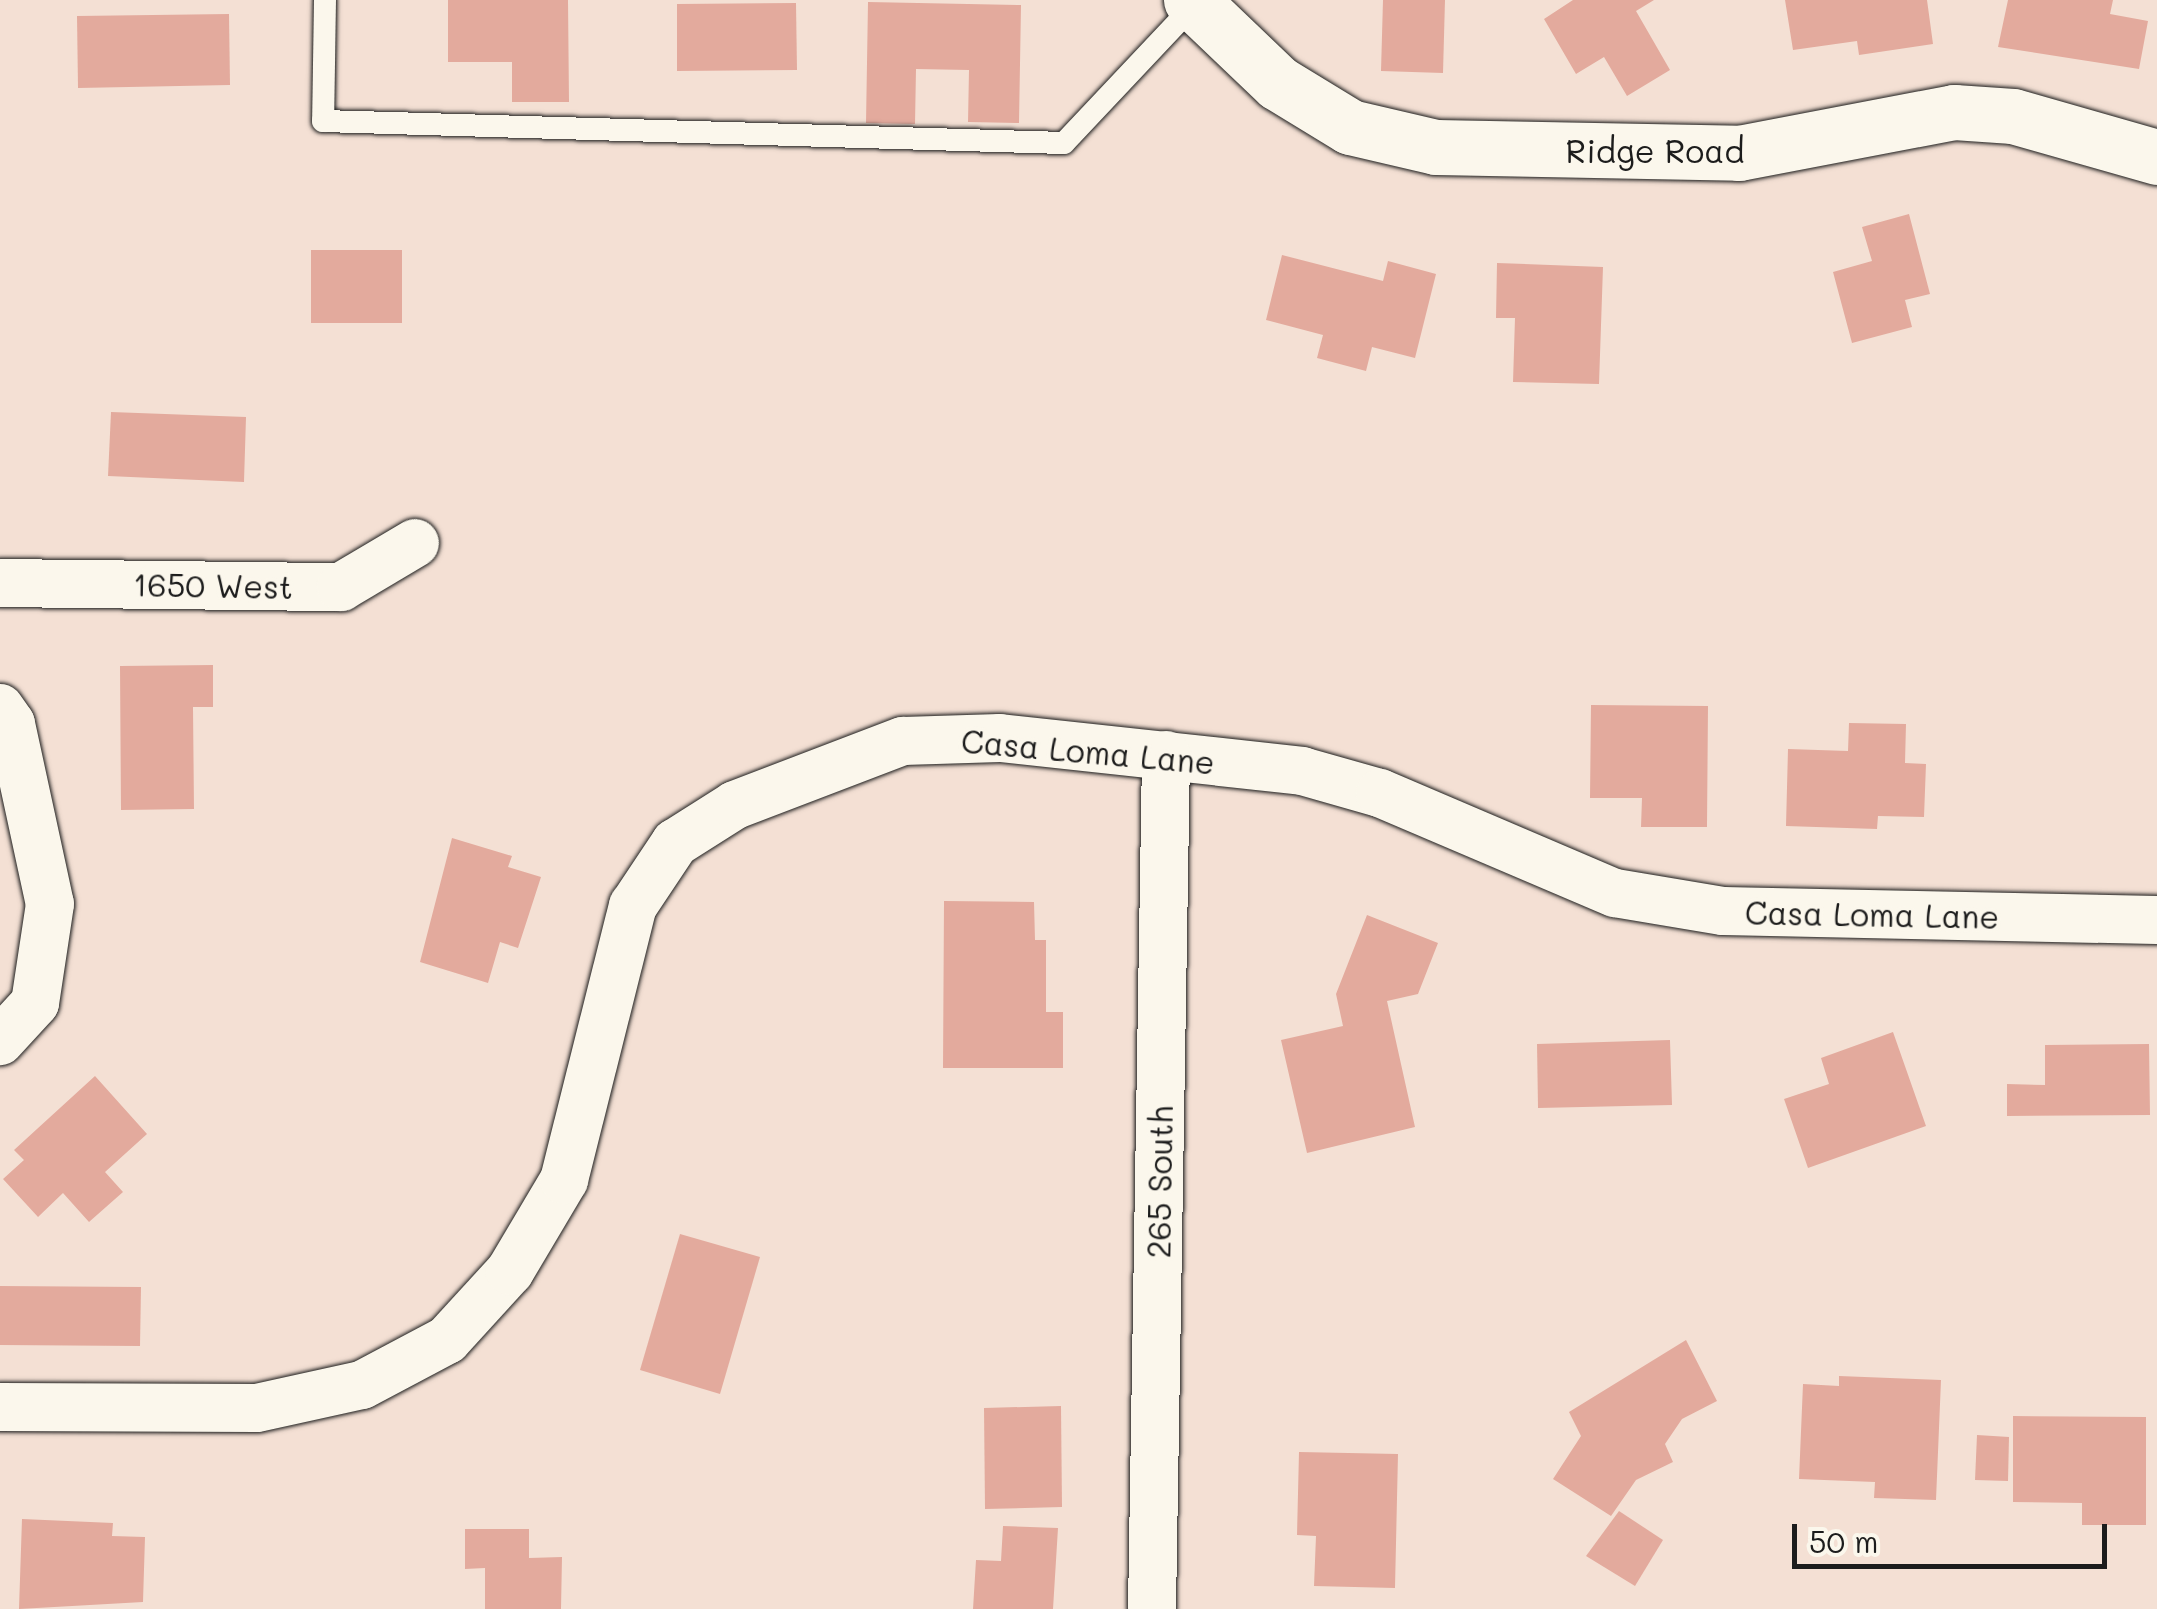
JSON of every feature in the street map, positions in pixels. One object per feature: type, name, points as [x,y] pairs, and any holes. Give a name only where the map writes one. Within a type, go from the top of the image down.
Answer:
[{"type":"street","name":"Ridge Road","points":[[1193,2],[1278,83],[1350,127],[1436,147],[1739,153],[1954,112],[2013,116],[2157,157]]},
{"type":"street","name":"1650 West","points":[[0,583],[341,587],[414,544]]},
{"type":"street","points":[[0,708],[11,724],[50,904],[35,1004],[0,1041]]},
{"type":"street","name":"Casa Loma Lane","points":[[0,1407],[257,1408],[362,1385],[447,1340],[510,1271],[564,1180],[633,906],[674,843],[734,805],[902,741],[1000,738],[1302,771],[1380,793],[1615,894],[1723,911],[2157,920]]},
{"type":"street","name":"265 South","points":[[1152,1609],[1166,755]]},
{"type":"lane","points":[[325,0],[323,121],[1064,143],[1193,2]]},
{"type":"building","points":[[448,0],[568,0],[569,102],[512,102],[512,62],[448,62]]},
{"type":"building","points":[[1383,0],[1445,0],[1443,73],[1381,71]]},
{"type":"building","points":[[1573,0],[1654,0],[1636,11],[1670,70],[1627,96],[1604,57],[1576,74],[1544,19]]},
{"type":"building","points":[[1785,0],[1927,0],[1933,44],[1859,55],[1857,41],[1793,50]]},
{"type":"building","points":[[2008,0],[2113,0],[2110,14],[2148,21],[2139,69],[1998,47]]},
{"type":"building","points":[[868,2],[1021,5],[1019,123],[968,122],[969,70],[916,69],[915,124],[866,123]]},
{"type":"building","points":[[796,3],[797,70],[677,71],[677,4]]},
{"type":"building","points":[[229,14],[230,85],[78,88],[77,16]]},
{"type":"building","points":[[1909,214],[1930,294],[1905,300],[1912,327],[1852,343],[1833,272],[1872,261],[1862,227]]},
{"type":"building","points":[[311,250],[402,250],[402,323],[311,323]]},
{"type":"building","points":[[1282,255],[1383,281],[1388,261],[1436,274],[1415,358],[1372,347],[1366,371],[1317,358],[1323,335],[1266,320]]},
{"type":"building","points":[[1497,263],[1603,267],[1599,384],[1513,382],[1515,318],[1496,318]]},
{"type":"building","points":[[111,412],[246,417],[244,482],[108,476]]},
{"type":"building","points":[[213,665],[213,707],[193,707],[194,809],[121,810],[120,666]]},
{"type":"building","points":[[1591,705],[1708,706],[1707,827],[1641,827],[1642,798],[1590,798]]},
{"type":"building","points":[[1849,723],[1906,724],[1905,763],[1926,764],[1924,817],[1878,816],[1877,829],[1786,826],[1788,749],[1848,751]]},
{"type":"building","points":[[452,838],[512,856],[508,867],[541,877],[518,948],[500,942],[488,983],[420,962]]},
{"type":"building","points":[[944,901],[1034,902],[1035,940],[1046,940],[1046,1012],[1063,1012],[1063,1068],[943,1068]]},
{"type":"building","points":[[1367,915],[1438,943],[1418,994],[1387,1001],[1415,1127],[1307,1153],[1281,1040],[1343,1026],[1336,994]]},
{"type":"building","points":[[1893,1032],[1926,1126],[1808,1168],[1784,1099],[1829,1084],[1821,1058]]},
{"type":"building","points":[[1670,1040],[1672,1105],[1538,1108],[1537,1044]]},
{"type":"building","points":[[2149,1044],[2150,1115],[2007,1116],[2007,1084],[2045,1085],[2045,1045]]},
{"type":"building","points":[[95,1076],[147,1134],[105,1172],[123,1192],[89,1222],[63,1193],[38,1217],[3,1179],[24,1160],[14,1150]]},
{"type":"building","points":[[680,1234],[760,1257],[720,1394],[640,1370]]},
{"type":"building","points":[[0,1286],[141,1287],[140,1346],[0,1345]]},
{"type":"building","points":[[1686,1340],[1717,1401],[1682,1419],[1665,1444],[1673,1462],[1636,1480],[1611,1516],[1553,1479],[1581,1436],[1569,1412]]},
{"type":"building","points":[[1839,1376],[1941,1380],[1936,1500],[1874,1498],[1875,1482],[1799,1479],[1803,1384],[1839,1386]]},
{"type":"building","points":[[1061,1406],[1062,1507],[985,1509],[984,1408]]},
{"type":"building","points":[[2013,1416],[2146,1417],[2146,1525],[2082,1525],[2082,1503],[2013,1502]]},
{"type":"building","points":[[1977,1435],[2009,1437],[2008,1481],[1975,1480]]},
{"type":"building","points":[[1299,1452],[1398,1454],[1395,1588],[1314,1586],[1316,1536],[1297,1535]]},
{"type":"building","points":[[1619,1511],[1663,1540],[1635,1586],[1586,1556]]},
{"type":"building","points":[[22,1519],[113,1523],[112,1536],[145,1537],[143,1602],[19,1609]]},
{"type":"building","points":[[1003,1526],[1058,1528],[1053,1609],[973,1609],[976,1560],[1001,1561]]},
{"type":"building","points":[[465,1529],[529,1529],[529,1558],[562,1557],[561,1609],[485,1609],[485,1568],[465,1569]]}]
